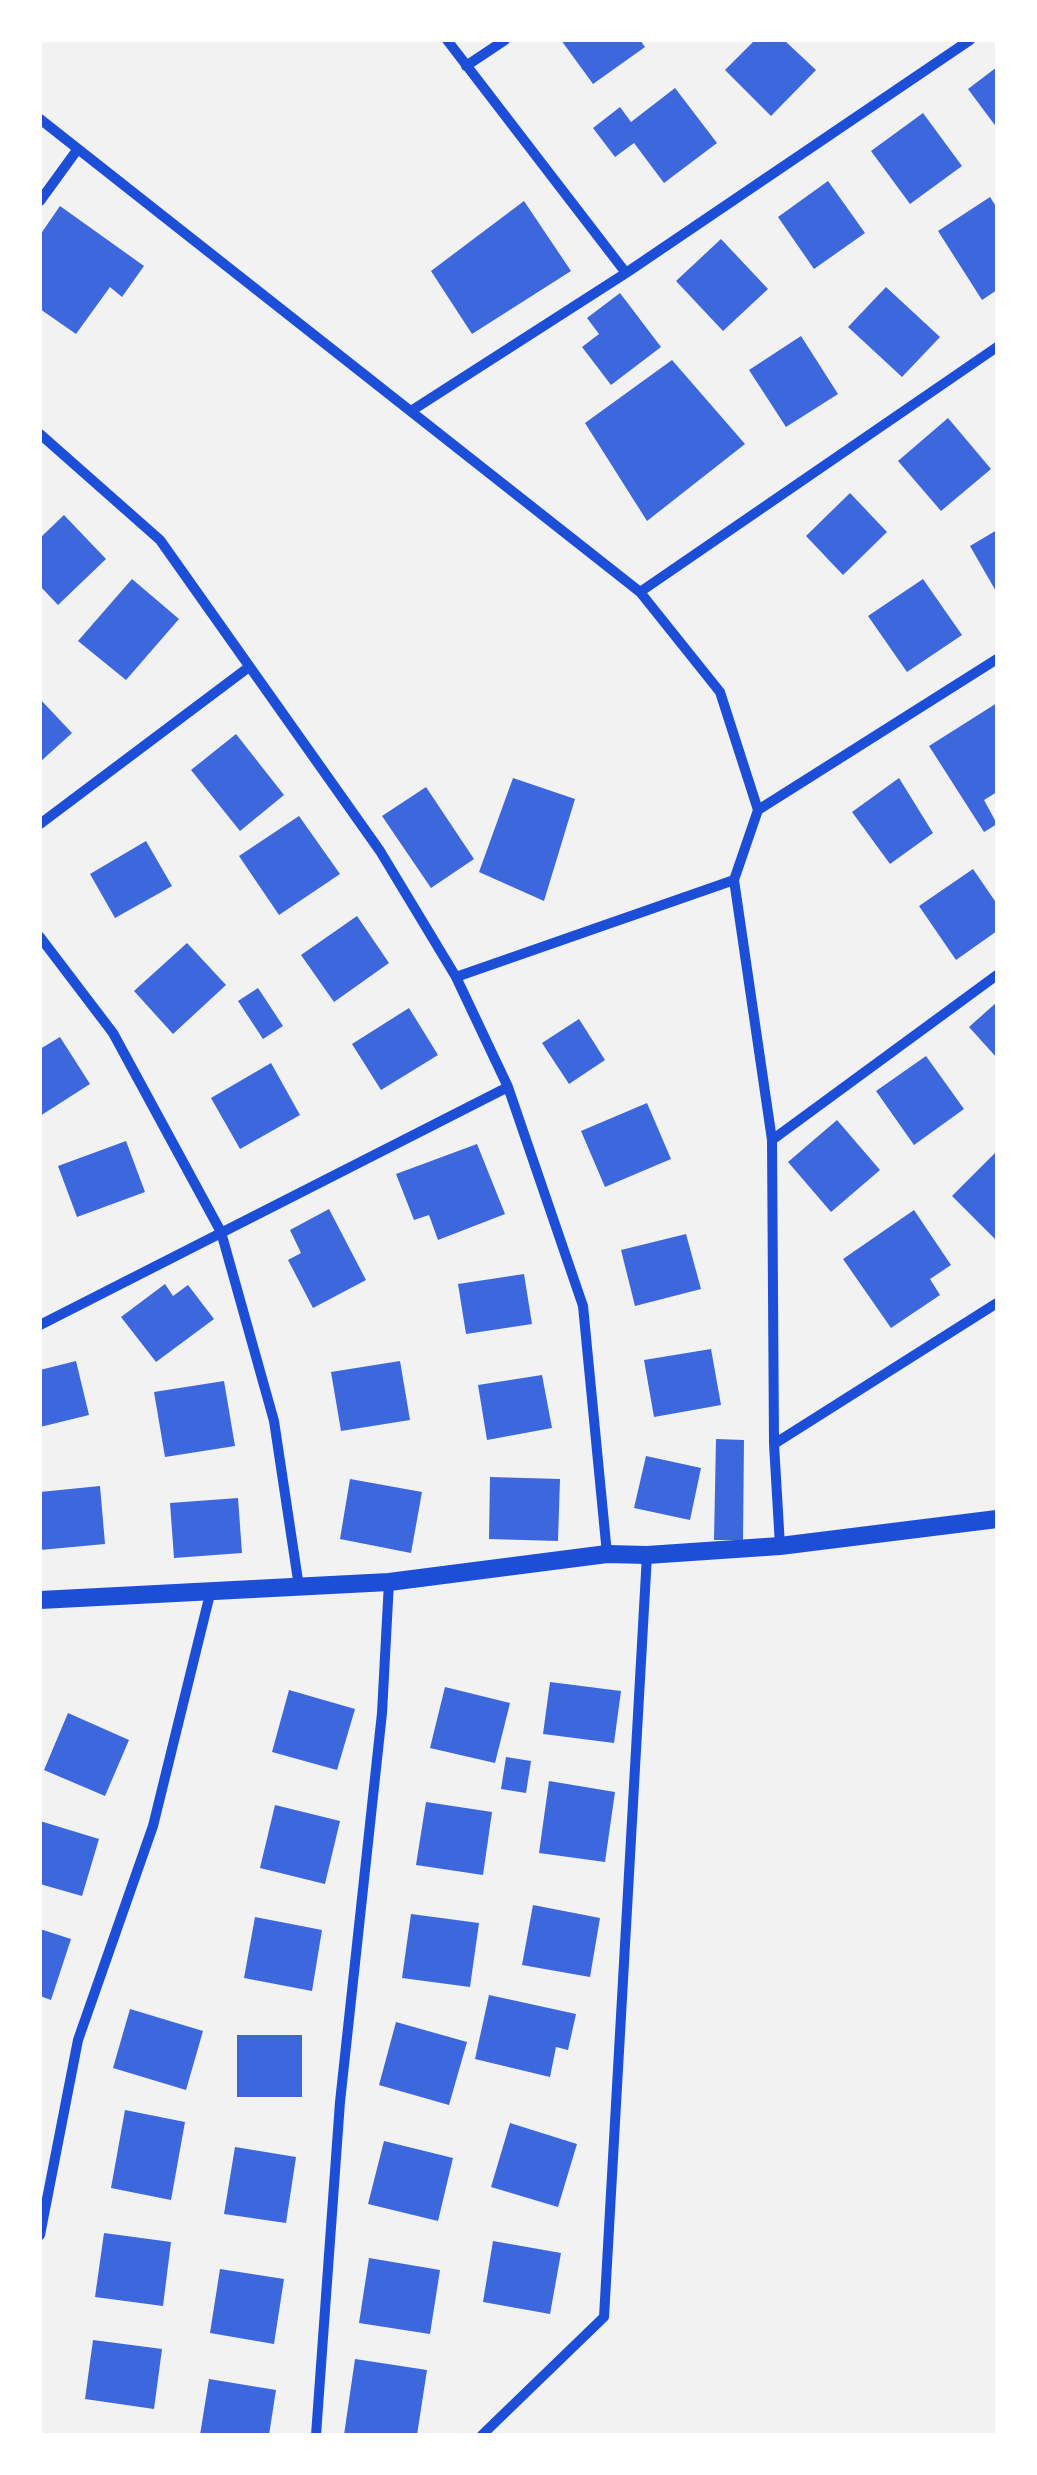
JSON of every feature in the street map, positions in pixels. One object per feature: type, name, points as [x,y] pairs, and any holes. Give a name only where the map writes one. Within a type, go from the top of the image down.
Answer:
[{"type":"street","points":[[446,40],[626,274]]},
{"type":"street","points":[[466,66],[506,40]]},
{"type":"street","points":[[410,411],[626,274],[970,40]]},
{"type":"street","points":[[40,120],[640,592],[720,692],[758,810],[734,880],[772,1140],[774,1444],[780,1546]]},
{"type":"street","points":[[40,201],[78,150]]},
{"type":"street","points":[[640,592],[997,347]]},
{"type":"street","points":[[40,434],[160,540],[380,852],[456,977],[508,1088],[583,1306],[607,1554]]},
{"type":"street","points":[[758,810],[997,659]]},
{"type":"street","points":[[40,824],[248,667]]},
{"type":"street","points":[[456,977],[734,880]]},
{"type":"street","points":[[40,937],[113,1033],[220,1232],[274,1420],[299,1587]]},
{"type":"street","points":[[772,1140],[997,975]]},
{"type":"street","points":[[40,1326],[508,1088]]},
{"type":"street","points":[[774,1444],[997,1303]]},
{"type":"street","points":[[40,1600],[389,1582],[607,1554],[648,1556],[780,1546],[997,1520]]},
{"type":"street","points":[[482,2435],[604,2317],[648,1556]]},
{"type":"street","points":[[316,2435],[340,2102],[382,1713],[389,1582]]},
{"type":"street","points":[[40,2235],[78,2040],[154,1826],[210,1594]]},
{"type":"building","points":[[561,40],[640,40],[645,47],[593,84]]},
{"type":"building","points":[[755,40],[784,40],[816,70],[771,116],[725,70]]},
{"type":"building","points":[[997,67],[997,128],[968,89]]},
{"type":"building","points":[[675,88],[717,143],[664,183],[634,143],[615,157],[593,128],[620,107],[631,122]]},
{"type":"building","points":[[923,113],[962,166],[910,204],[871,151]]},
{"type":"building","points":[[828,181],[865,233],[814,269],[778,217]]},
{"type":"building","points":[[990,197],[997,208],[997,290],[982,300],[938,231]]},
{"type":"building","points":[[524,201],[571,271],[472,334],[431,271]]},
{"type":"building","points":[[60,206],[144,266],[122,297],[110,287],[76,334],[40,309],[40,235]]},
{"type":"building","points":[[721,239],[768,289],[723,331],[676,281]]},
{"type":"building","points":[[886,287],[940,337],[902,377],[848,327]]},
{"type":"building","points":[[620,293],[661,347],[611,385],[582,347],[599,334],[587,318]]},
{"type":"building","points":[[801,336],[838,394],[786,427],[749,370]]},
{"type":"building","points":[[672,360],[745,444],[647,521],[585,423]]},
{"type":"building","points":[[948,418],[991,469],[941,511],[898,461]]},
{"type":"building","points":[[850,493],[887,532],[843,575],[806,536]]},
{"type":"building","points":[[64,515],[106,559],[58,605],[40,586],[40,538]]},
{"type":"building","points":[[997,530],[997,593],[970,546]]},
{"type":"building","points":[[132,579],[179,619],[126,680],[78,641]]},
{"type":"building","points":[[923,579],[962,635],[907,672],[868,616]]},
{"type":"building","points":[[40,699],[72,733],[40,762]]},
{"type":"building","points":[[997,703],[997,792],[984,800],[997,824],[984,832],[929,746]]},
{"type":"building","points":[[236,734],[284,795],[240,831],[191,770]]},
{"type":"building","points":[[513,778],[575,799],[544,901],[479,872]]},
{"type":"building","points":[[899,778],[933,833],[890,864],[852,812]]},
{"type":"building","points":[[426,787],[474,859],[431,888],[382,816]]},
{"type":"building","points":[[299,816],[340,874],[279,915],[239,856]]},
{"type":"building","points":[[146,841],[172,886],[115,918],[90,874]]},
{"type":"building","points":[[973,869],[997,904],[997,931],[956,960],[919,906]]},
{"type":"building","points":[[357,916],[389,963],[334,1002],[301,955]]},
{"type":"building","points":[[187,943],[226,985],[173,1034],[134,991]]},
{"type":"building","points":[[258,988],[283,1026],[263,1039],[238,1001]]},
{"type":"building","points":[[997,1002],[997,1058],[969,1027]]},
{"type":"building","points":[[409,1008],[438,1055],[381,1090],[352,1044]]},
{"type":"building","points":[[579,1019],[605,1060],[569,1084],[542,1043]]},
{"type":"building","points":[[60,1037],[90,1084],[40,1116],[40,1049]]},
{"type":"building","points":[[926,1056],[964,1109],[914,1145],[876,1091]]},
{"type":"building","points":[[271,1063],[300,1115],[240,1149],[211,1098]]},
{"type":"building","points":[[647,1103],[671,1159],[605,1187],[581,1131]]},
{"type":"building","points":[[837,1120],[880,1170],[831,1212],[788,1162]]},
{"type":"building","points":[[126,1141],[145,1192],[77,1217],[58,1166]]},
{"type":"building","points":[[477,1144],[505,1214],[438,1240],[429,1215],[414,1220],[396,1174]]},
{"type":"building","points":[[997,1151],[997,1241],[952,1196]]},
{"type":"building","points":[[329,1209],[366,1280],[313,1308],[288,1260],[301,1253],[290,1230]]},
{"type":"building","points":[[914,1210],[951,1265],[930,1279],[940,1295],[891,1328],[843,1259]]},
{"type":"building","points":[[686,1234],[701,1289],[635,1306],[621,1250]]},
{"type":"building","points":[[524,1274],[532,1324],[466,1334],[458,1284]]},
{"type":"building","points":[[165,1284],[173,1296],[188,1285],[214,1319],[156,1362],[121,1317]]},
{"type":"building","points":[[711,1349],[721,1405],[654,1417],[644,1360]]},
{"type":"building","points":[[76,1361],[89,1415],[40,1427],[40,1370]]},
{"type":"building","points":[[400,1361],[410,1420],[341,1431],[331,1372]]},
{"type":"building","points":[[542,1375],[552,1428],[487,1440],[478,1385]]},
{"type":"building","points":[[224,1381],[235,1446],[165,1457],[154,1392]]},
{"type":"building","points":[[716,1439],[744,1440],[743,1540],[714,1540]]},
{"type":"building","points":[[646,1456],[701,1468],[690,1520],[634,1508]]},
{"type":"building","points":[[490,1477],[560,1479],[558,1541],[489,1539]]},
{"type":"building","points":[[350,1479],[422,1492],[411,1553],[340,1539]]},
{"type":"building","points":[[100,1486],[105,1544],[40,1550],[40,1492]]},
{"type":"building","points":[[238,1498],[242,1553],[174,1558],[170,1503]]},
{"type":"building","points":[[550,1682],[621,1691],[614,1743],[543,1734]]},
{"type":"building","points":[[445,1687],[510,1703],[495,1763],[430,1748]]},
{"type":"building","points":[[289,1690],[355,1709],[337,1770],[272,1752]]},
{"type":"building","points":[[68,1713],[129,1740],[105,1796],[44,1770]]},
{"type":"building","points":[[506,1757],[531,1761],[526,1793],[501,1789]]},
{"type":"building","points":[[549,1781],[615,1792],[605,1862],[539,1853]]},
{"type":"building","points":[[426,1802],[492,1812],[483,1875],[416,1865]]},
{"type":"building","points":[[275,1805],[340,1821],[325,1884],[260,1868]]},
{"type":"building","points":[[40,1821],[99,1839],[82,1896],[40,1884]]},
{"type":"building","points":[[533,1905],[600,1918],[590,1977],[522,1965]]},
{"type":"building","points":[[411,1914],[479,1923],[470,1987],[402,1978]]},
{"type":"building","points":[[255,1917],[322,1930],[312,1991],[244,1978]]},
{"type":"building","points":[[40,1929],[71,1939],[51,2000],[40,1996]]},
{"type":"building","points":[[489,1995],[576,2014],[568,2050],[556,2047],[550,2077],[475,2059]]},
{"type":"building","points":[[130,2009],[203,2031],[186,2090],[113,2068]]},
{"type":"building","points":[[396,2022],[467,2042],[449,2105],[379,2085]]},
{"type":"building","points":[[237,2035],[302,2035],[302,2097],[237,2097]]},
{"type":"building","points":[[125,2110],[185,2122],[171,2200],[111,2188]]},
{"type":"building","points":[[510,2123],[577,2144],[558,2207],[491,2187]]},
{"type":"building","points":[[384,2141],[453,2158],[438,2221],[368,2204]]},
{"type":"building","points":[[235,2147],[296,2157],[286,2223],[224,2214]]},
{"type":"building","points":[[104,2233],[171,2242],[163,2306],[95,2297]]},
{"type":"building","points":[[493,2241],[561,2253],[550,2314],[483,2302]]},
{"type":"building","points":[[369,2258],[440,2270],[430,2334],[359,2323]]},
{"type":"building","points":[[220,2269],[284,2279],[274,2344],[210,2333]]},
{"type":"building","points":[[93,2340],[162,2349],[154,2409],[85,2399]]},
{"type":"building","points":[[355,2359],[427,2370],[417,2435],[344,2435]]},
{"type":"building","points":[[209,2379],[276,2390],[269,2435],[200,2435]]}]
